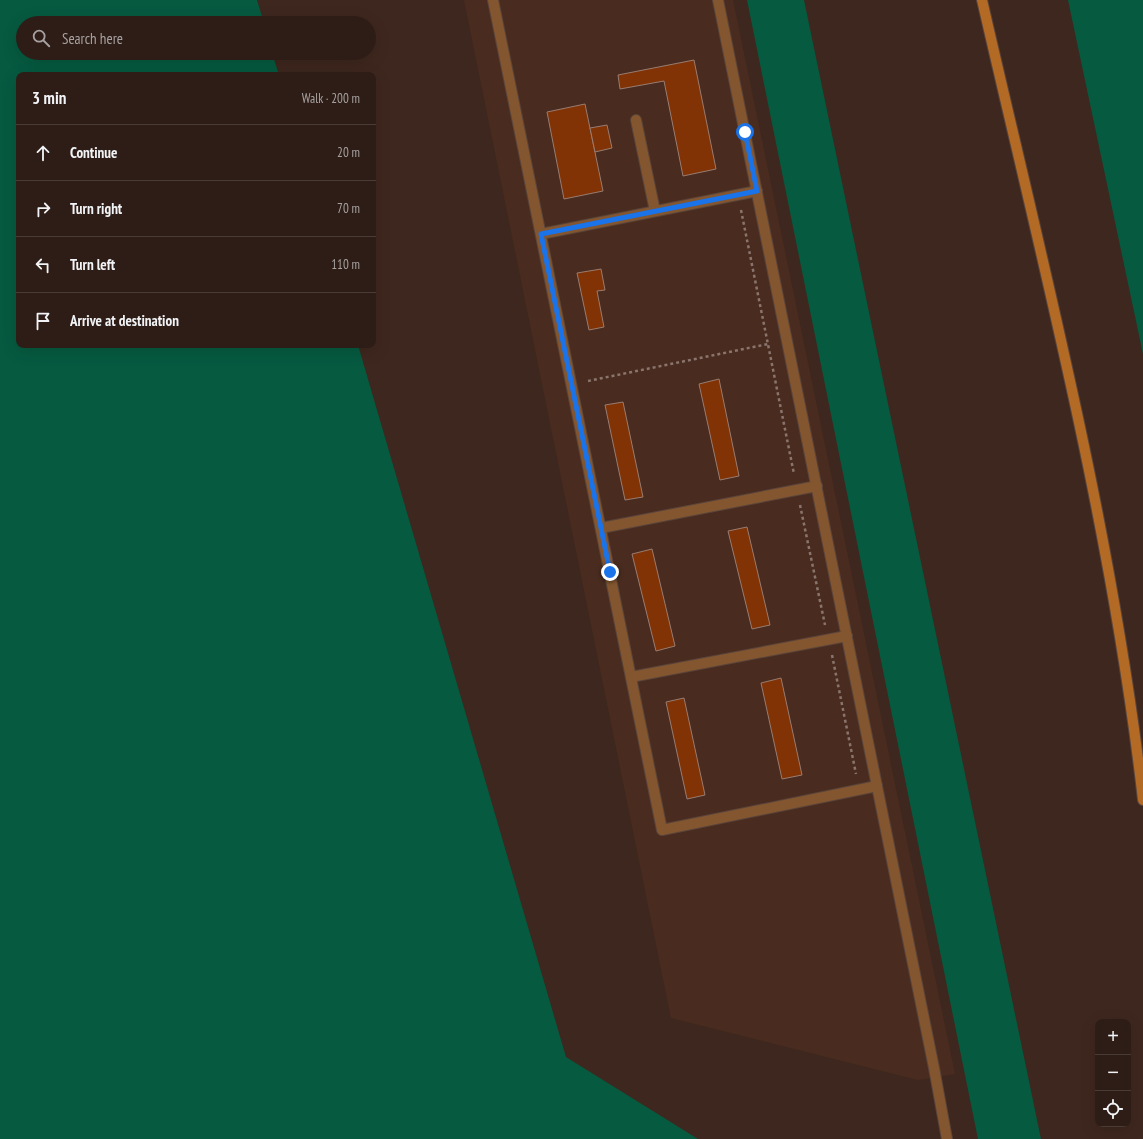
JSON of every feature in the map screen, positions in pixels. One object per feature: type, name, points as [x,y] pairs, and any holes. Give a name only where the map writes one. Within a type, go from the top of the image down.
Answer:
[{"type":"main road","points":[[982,0],[1080,424],[1110,576],[1135,728],[1143,800]]},
{"type":"lane","points":[[493,0],[662,830],[877,786]]},
{"type":"lane","points":[[718,0],[817,486],[947,1139]]},
{"type":"lane","points":[[636,120],[655,211]]},
{"type":"lane","points":[[541,234],[757,191]]},
{"type":"lane","points":[[600,528],[817,486]]},
{"type":"lane","points":[[631,677],[847,636]]},
{"type":"path","points":[[571,384],[768,344]]},
{"type":"shaded area","points":[[464,0],[733,0],[955,1074],[918,1080],[671,1018]]},
{"type":"green space","points":[[0,0],[257,0],[262,16],[16,16],[16,60],[274,60],[278,72],[16,72],[16,348],[359,348],[566,1057],[698,1139],[0,1139]]},
{"type":"green space","points":[[747,0],[804,0],[1041,1139],[978,1139]]},
{"type":"green space","points":[[1068,0],[1143,0],[1143,354]]},
{"type":"building","points":[[694,60],[716,169],[683,176],[664,81],[620,89],[618,75]]},
{"type":"building","points":[[585,104],[603,191],[564,199],[547,112]]},
{"type":"building","points":[[607,125],[612,148],[595,152],[590,128]]},
{"type":"building","points":[[601,269],[605,290],[597,291],[604,327],[589,330],[577,273]]},
{"type":"building","points":[[719,379],[739,476],[720,480],[699,384]]},
{"type":"building","points":[[623,402],[643,497],[625,500],[605,405]]},
{"type":"building","points":[[747,527],[770,625],[752,629],[728,531]]},
{"type":"building","points":[[652,549],[675,646],[656,651],[632,554]]},
{"type":"building","points":[[781,678],[802,775],[782,779],[761,683]]},
{"type":"building","points":[[684,698],[705,795],[687,799],[666,702]]},
{"type":"route","points":[[610,572],[541,234],[757,191],[745,132]]}]
